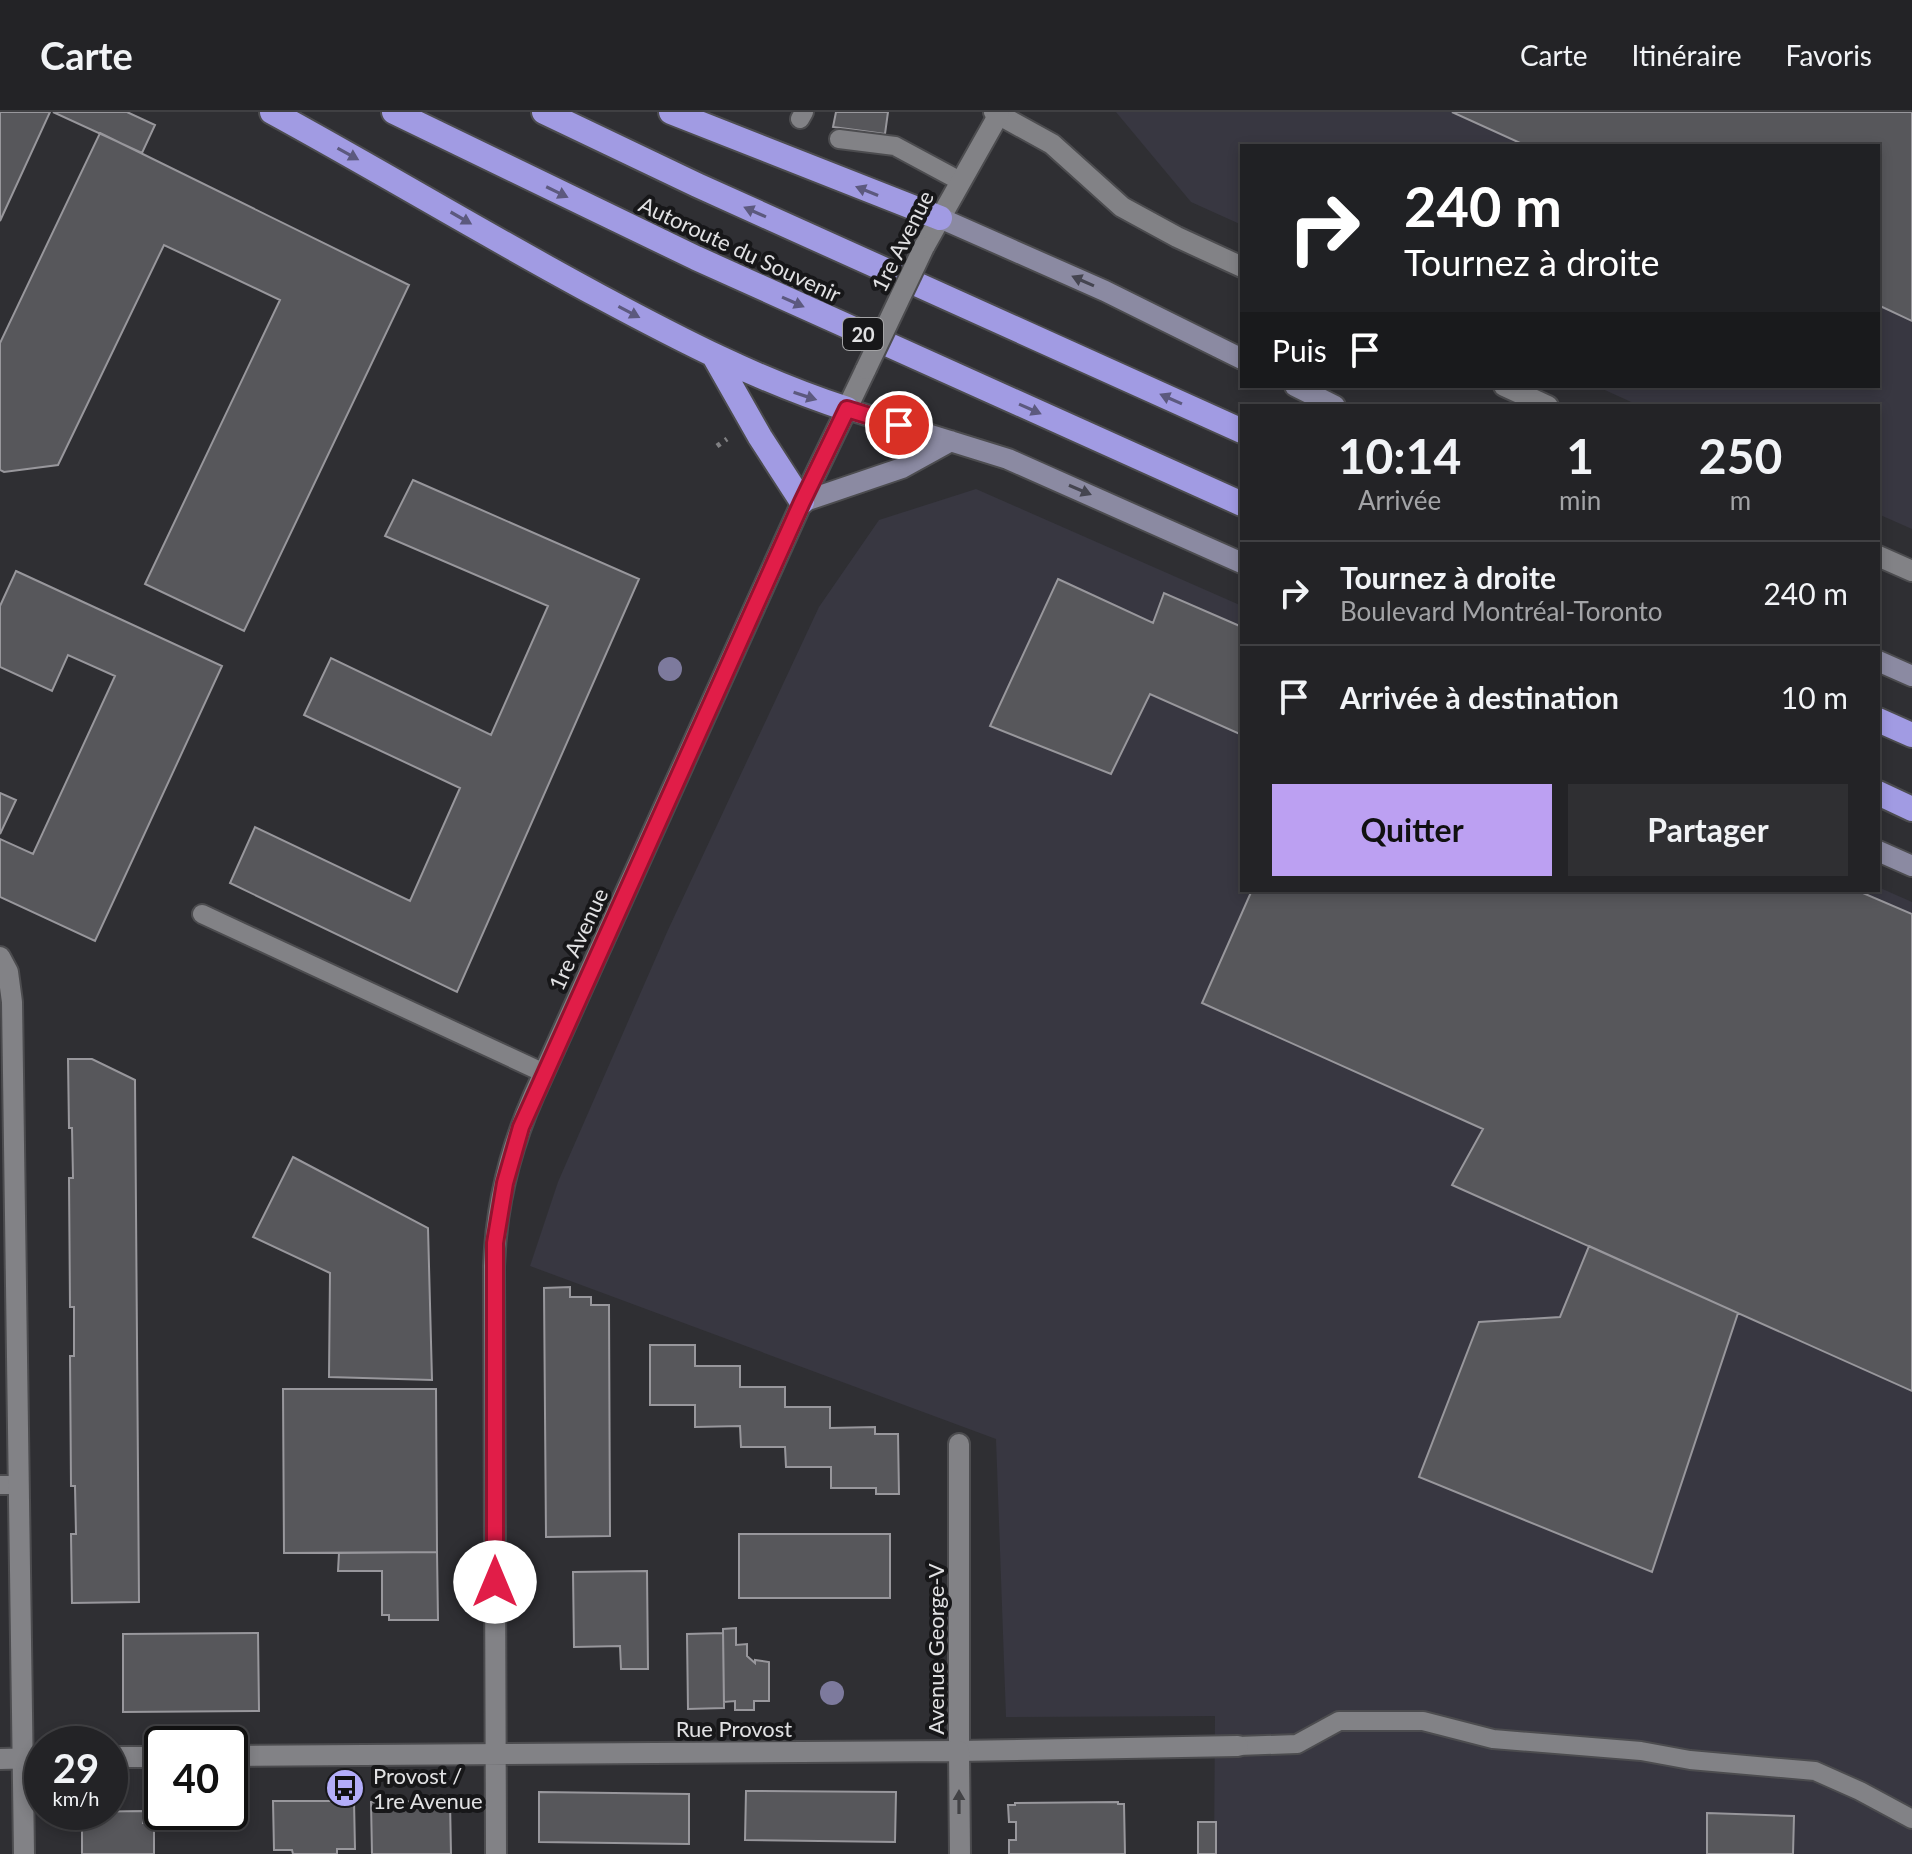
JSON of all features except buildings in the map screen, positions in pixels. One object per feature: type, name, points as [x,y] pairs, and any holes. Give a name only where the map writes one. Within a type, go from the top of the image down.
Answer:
[{"type":"highway","points":[[272,112],[561,275],[714,356],[789,390],[847,409]]},
{"type":"highway","name":"Autoroute du Souvenir","points":[[394,112],[696,258],[1240,503]]},
{"type":"highway","name":"Autoroute du Souvenir","points":[[544,112],[697,185],[1240,430]]},
{"type":"highway","points":[[671,112],[940,218]]},
{"type":"highway","points":[[714,356],[760,437],[802,502]]},
{"type":"highway","points":[[1880,721],[1912,735]]},
{"type":"highway","points":[[1880,794],[1912,809]]},
{"type":"main road","points":[[940,218],[1105,291],[1240,358]]},
{"type":"main road","points":[[1299,388],[1331,404]]},
{"type":"main road","points":[[847,409],[1008,459],[1240,562]]},
{"type":"main road","points":[[802,502],[892,472],[951,441]]},
{"type":"main road","points":[[1880,662],[1912,676]]},
{"type":"main road","points":[[1880,852],[1912,866]]},
{"type":"street","name":"1re Avenue","points":[[496,1854],[495,1243],[511,1157],[526,1112],[802,502],[924,247],[998,113]]},
{"type":"street","points":[[998,113],[1052,144],[1122,207],[1240,266]]},
{"type":"street","points":[[1508,388],[1544,404]]},
{"type":"street","points":[[1880,557],[1912,571]]},
{"type":"street","points":[[0,957],[8,972],[12,1002],[9,1485],[29,1726]]},
{"type":"street","name":"Avenue George-V","points":[[959,1444],[960,1854]]},
{"type":"street","name":"Rue Provost","points":[[248,1756],[1238,1746]]},
{"type":"street","points":[[0,1759],[24,1758]]},
{"type":"street","points":[[24,1854],[26,1830]]},
{"type":"lane","points":[[839,139],[895,146],[960,181]]},
{"type":"lane","points":[[202,914],[544,1073]]},
{"type":"lane","points":[[1238,1746],[1297,1744],[1339,1721],[1423,1721],[1493,1739],[1641,1751],[1690,1760],[1815,1771],[1912,1819]]},
{"type":"shaded area","points":[[1116,112],[1912,112],[1912,529],[1880,515],[1880,404],[1636,404],[1600,388],[1880,388],[1880,144],[1240,144],[1240,224],[1191,202]]},
{"type":"shaded area","points":[[976,489],[1240,605],[1240,892],[1880,892],[1880,888],[1912,902],[1912,1854],[1214,1854],[1215,1716],[1006,1717],[996,1439],[530,1266],[558,1182],[668,930],[819,607],[879,520]]},
{"type":"place","name":"Provost / 1re Avenue","points":[[345,1788]]},
{"type":"route","points":[[495,1582],[495,1243],[505,1183],[521,1127],[802,502],[847,409],[899,425]]}]
